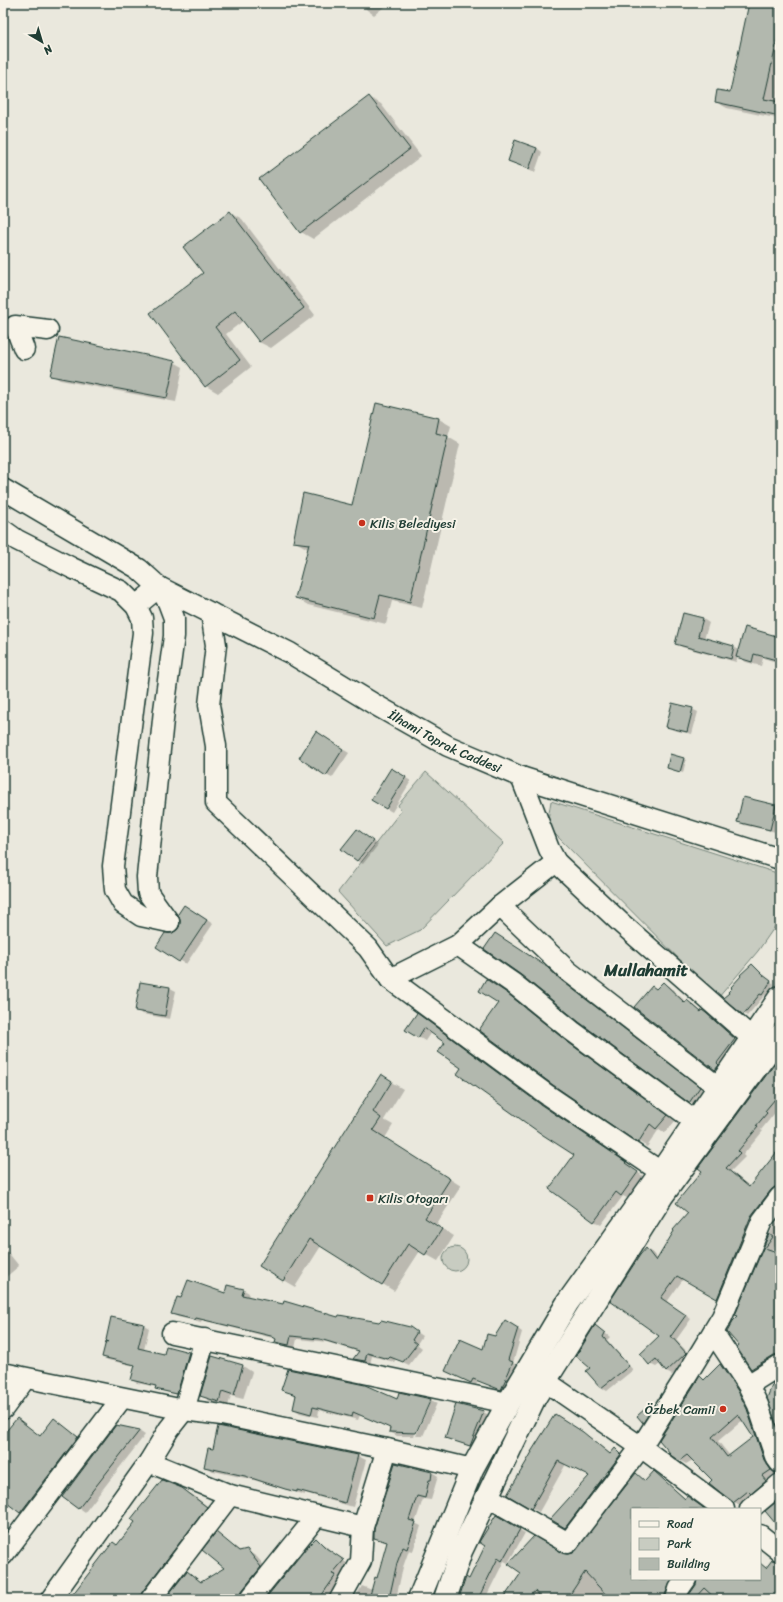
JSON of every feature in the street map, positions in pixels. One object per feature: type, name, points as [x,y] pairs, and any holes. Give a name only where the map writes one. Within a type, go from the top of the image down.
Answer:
[{"type":"main road","points":[[419,1599],[472,1469],[508,1403],[568,1302],[696,1122],[718,1087],[780,997]]},
{"type":"main road","points":[[445,1599],[461,1551],[535,1397],[662,1196],[780,1035]]},
{"type":"street","points":[[24,349],[15,326],[48,330]]},
{"type":"street","points":[[3,489],[139,569],[159,587],[168,602],[174,618],[174,636],[164,710],[147,877],[148,893],[170,922],[141,916],[123,904],[115,890],[113,866],[142,633],[142,618],[136,606],[121,591],[17,540],[3,530]]},
{"type":"street","points":[[136,606],[159,587]]},
{"type":"street","name":"İlhami Toprak Caddesi","points":[[159,587],[290,652],[374,704],[448,746],[521,777],[780,859]]},
{"type":"street","points":[[211,613],[216,645],[209,705],[216,746],[216,803],[368,948],[390,979],[546,1094],[661,1172]]},
{"type":"street","points":[[521,777],[549,849],[556,862],[622,924],[752,1038]]},
{"type":"street","points":[[390,979],[458,945],[500,906],[556,862]]},
{"type":"street","points":[[500,906],[568,972],[718,1087]]},
{"type":"street","points":[[458,945],[514,984],[572,1031],[696,1122]]},
{"type":"street","points":[[488,1497],[568,1543],[641,1447],[688,1373],[722,1317],[762,1221],[780,1197]]},
{"type":"street","points":[[713,1332],[748,1385],[758,1405],[774,1456],[780,1463]]},
{"type":"street","points":[[172,1333],[508,1403]]},
{"type":"street","points":[[51,1599],[149,1462],[169,1429],[184,1410],[205,1339]]},
{"type":"street","points":[[748,1385],[780,1365]]},
{"type":"street","points":[[3,1373],[25,1379],[184,1410],[222,1414],[387,1449],[472,1469]]},
{"type":"street","points":[[3,1409],[25,1379]]},
{"type":"street","points":[[545,1381],[641,1447],[723,1508]]},
{"type":"street","points":[[3,1555],[122,1398]]},
{"type":"street","points":[[340,1599],[361,1561],[363,1527],[387,1449]]},
{"type":"street","points":[[149,1462],[230,1495],[363,1527]]},
{"type":"street","points":[[751,1508],[780,1484]]},
{"type":"street","points":[[151,1599],[230,1495]]},
{"type":"street","points":[[250,1599],[317,1516]]},
{"type":"street","points":[[761,1536],[780,1551]]},
{"type":"street","points":[[676,1599],[679,1589],[685,1580]]},
{"type":"green space","points":[[426,772],[504,843],[420,930],[387,946],[338,892],[401,811],[398,805]]},
{"type":"green space","points":[[551,801],[780,874],[780,919],[758,951],[718,998],[547,826]]},
{"type":"green space","points":[[455,1247],[463,1251],[467,1259],[463,1267],[455,1271],[447,1267],[443,1259],[447,1251]]},
{"type":"building","points":[[749,3],[780,3],[780,28],[764,99],[780,102],[780,116],[715,102],[717,90],[730,92]]},
{"type":"building","points":[[369,96],[410,149],[300,233],[259,179]]},
{"type":"building","points":[[515,140],[537,148],[529,169],[508,161]]},
{"type":"building","points":[[230,211],[304,308],[259,342],[235,311],[215,327],[240,360],[205,387],[150,313],[203,273],[183,247]]},
{"type":"building","points":[[59,337],[175,361],[167,398],[50,376]]},
{"type":"building","name":"Kilis Belediyesi","points":[[376,403],[439,418],[436,433],[448,436],[410,602],[380,595],[374,618],[295,598],[309,544],[293,542],[303,493],[352,505]]},
{"type":"building","points":[[683,613],[703,618],[698,636],[734,646],[731,659],[675,644]]},
{"type":"building","points":[[745,627],[780,637],[780,661],[754,654],[752,662],[736,657]]},
{"type":"building","points":[[672,703],[693,708],[687,732],[666,727]]},
{"type":"building","points":[[316,731],[343,749],[326,776],[299,758]]},
{"type":"building","points":[[670,754],[684,758],[680,772],[667,768]]},
{"type":"building","points":[[391,768],[406,777],[386,809],[371,800]]},
{"type":"building","points":[[743,797],[776,805],[770,830],[737,822]]},
{"type":"building","points":[[357,829],[373,841],[357,861],[341,849]]},
{"type":"building","points":[[184,905],[207,920],[179,962],[156,947],[165,933],[173,933],[179,927],[180,920],[178,914]]},
{"type":"building","points":[[495,933],[547,967],[561,980],[700,1087],[689,1103],[579,1022],[521,975],[484,949]]},
{"type":"building","points":[[752,964],[771,981],[762,995],[760,994],[743,1015],[723,998],[729,993],[728,992],[732,988],[731,987],[741,976],[740,975]]},
{"type":"building","points":[[486,979],[507,993],[565,1040],[668,1115],[656,1129],[650,1124],[638,1143],[553,1085],[479,1030],[498,1003],[479,991]]},
{"type":"building","points":[[140,982],[170,987],[165,1016],[135,1011]]},
{"type":"building","points":[[663,982],[685,1003],[687,1000],[701,1012],[702,1010],[735,1039],[717,1063],[719,1065],[715,1070],[634,1007],[652,986],[656,989]]},
{"type":"building","points":[[417,1013],[540,1104],[626,1162],[625,1163],[638,1172],[621,1196],[616,1192],[594,1222],[549,1189],[574,1155],[543,1135],[457,1074],[461,1068],[438,1052],[445,1043],[424,1028],[418,1038],[405,1030]]},
{"type":"building","points":[[780,1059],[780,1093],[765,1111],[767,1113],[756,1126],[758,1127],[738,1151],[740,1153],[726,1168],[749,1187],[780,1148],[780,1186],[771,1190],[751,1216],[717,1299],[677,1276],[661,1298],[686,1315],[671,1336],[686,1353],[666,1372],[656,1359],[649,1365],[640,1354],[659,1336],[610,1301],[646,1248],[656,1261],[674,1231],[673,1230],[688,1213],[676,1203],[702,1171],[698,1168],[776,1062]]},
{"type":"building","name":"Kilis Otogarı","points":[[381,1074],[392,1081],[373,1112],[381,1118],[373,1130],[450,1179],[425,1218],[442,1229],[425,1255],[408,1244],[382,1285],[309,1239],[283,1281],[259,1266]]},
{"type":"building","points":[[769,1234],[773,1237],[765,1248],[780,1253],[780,1354],[774,1355],[751,1369],[737,1348],[739,1346],[727,1332],[733,1321],[738,1316],[735,1315]]},
{"type":"building","points":[[188,1280],[225,1293],[227,1285],[244,1289],[242,1295],[283,1304],[284,1301],[338,1317],[339,1315],[379,1322],[381,1320],[410,1327],[417,1332],[412,1340],[417,1344],[403,1362],[390,1357],[388,1359],[367,1353],[365,1361],[353,1359],[359,1351],[320,1339],[291,1336],[289,1345],[275,1342],[276,1339],[271,1336],[196,1318],[195,1320],[171,1314],[177,1297],[181,1298]]},
{"type":"building","points":[[111,1317],[144,1324],[138,1348],[164,1354],[166,1346],[189,1352],[177,1394],[155,1389],[156,1386],[131,1380],[135,1365],[102,1357],[106,1341],[108,1342],[106,1340]]},
{"type":"building","points":[[505,1320],[518,1328],[508,1360],[513,1362],[501,1390],[473,1379],[471,1383],[445,1371],[460,1339],[483,1349],[487,1334],[495,1336]]},
{"type":"building","points":[[595,1325],[605,1333],[603,1337],[629,1366],[601,1388],[586,1371],[590,1368],[576,1356]]},
{"type":"building","points":[[212,1356],[243,1365],[234,1395],[222,1391],[219,1402],[200,1396]]},
{"type":"building","points":[[720,1364],[738,1391],[747,1409],[764,1460],[771,1470],[762,1476],[766,1481],[751,1494],[748,1491],[733,1503],[709,1483],[712,1480],[687,1455],[679,1461],[669,1454],[670,1453],[659,1440],[700,1376],[704,1380]],"holes":[[[738,1414],[753,1437],[727,1457],[712,1437]]]},
{"type":"building","points":[[288,1369],[365,1385],[397,1399],[399,1392],[431,1399],[416,1433],[389,1432],[390,1428],[353,1412],[352,1417],[313,1407],[311,1414],[293,1409],[296,1395],[281,1390]]},
{"type":"building","points":[[780,1379],[780,1435],[767,1398],[773,1383]]},
{"type":"building","points":[[456,1404],[484,1411],[470,1446],[445,1438]]},
{"type":"building","points":[[646,1408],[650,1412],[643,1423],[637,1416]]},
{"type":"building","points":[[555,1414],[583,1432],[610,1454],[615,1448],[621,1454],[565,1528],[550,1519],[589,1476],[558,1461],[531,1509],[507,1495],[531,1452]]},
{"type":"building","points":[[17,1418],[40,1436],[54,1418],[78,1437],[20,1513],[3,1500],[3,1435]]},
{"type":"building","points":[[116,1425],[140,1430],[78,1509],[62,1497]]},
{"type":"building","points":[[218,1426],[358,1455],[345,1503],[297,1490],[297,1492],[285,1489],[245,1476],[204,1467],[208,1448],[213,1449]]},
{"type":"building","points":[[395,1463],[432,1472],[431,1480],[429,1480],[425,1498],[417,1496],[409,1520],[416,1522],[407,1549],[403,1547],[397,1563],[389,1599],[369,1599],[375,1577],[377,1578],[387,1542],[374,1538],[374,1529]]},
{"type":"building","points":[[654,1471],[685,1499],[687,1496],[704,1508],[631,1508],[631,1580],[672,1580],[663,1599],[610,1599],[585,1572],[567,1599],[541,1599],[535,1591],[526,1599],[503,1599],[521,1573],[508,1564],[534,1536],[563,1553],[573,1553],[636,1473],[645,1481]]},
{"type":"building","points":[[162,1480],[182,1488],[207,1507],[142,1592],[140,1599],[69,1599],[113,1542],[117,1545],[135,1522],[131,1519]]},
{"type":"building","points":[[780,1499],[780,1529],[765,1511]]},
{"type":"building","points":[[496,1515],[520,1529],[502,1561],[498,1558],[478,1599],[466,1599],[460,1595],[466,1577],[469,1579],[485,1546],[479,1542]]},
{"type":"building","points":[[216,1532],[239,1551],[247,1549],[261,1567],[241,1592],[239,1599],[165,1599],[187,1571],[201,1582],[224,1568],[202,1550]]},
{"type":"building","points":[[316,1538],[326,1548],[344,1560],[332,1574],[336,1575],[319,1599],[265,1599],[307,1547]]},
{"type":"building","points":[[772,1560],[780,1562],[780,1599],[716,1599],[704,1588],[694,1599],[689,1595],[696,1585],[697,1580],[761,1580],[761,1564],[766,1568]]},
{"type":"place","name":"Kilis Belediyesi","points":[[362,523]]},
{"type":"place","name":"Kilis Otogarı","points":[[370,1198]]},
{"type":"place","name":"Özbek Camii","points":[[723,1409]]},
{"type":"district","name":"Mullahamit","points":[[646,970]]}]
